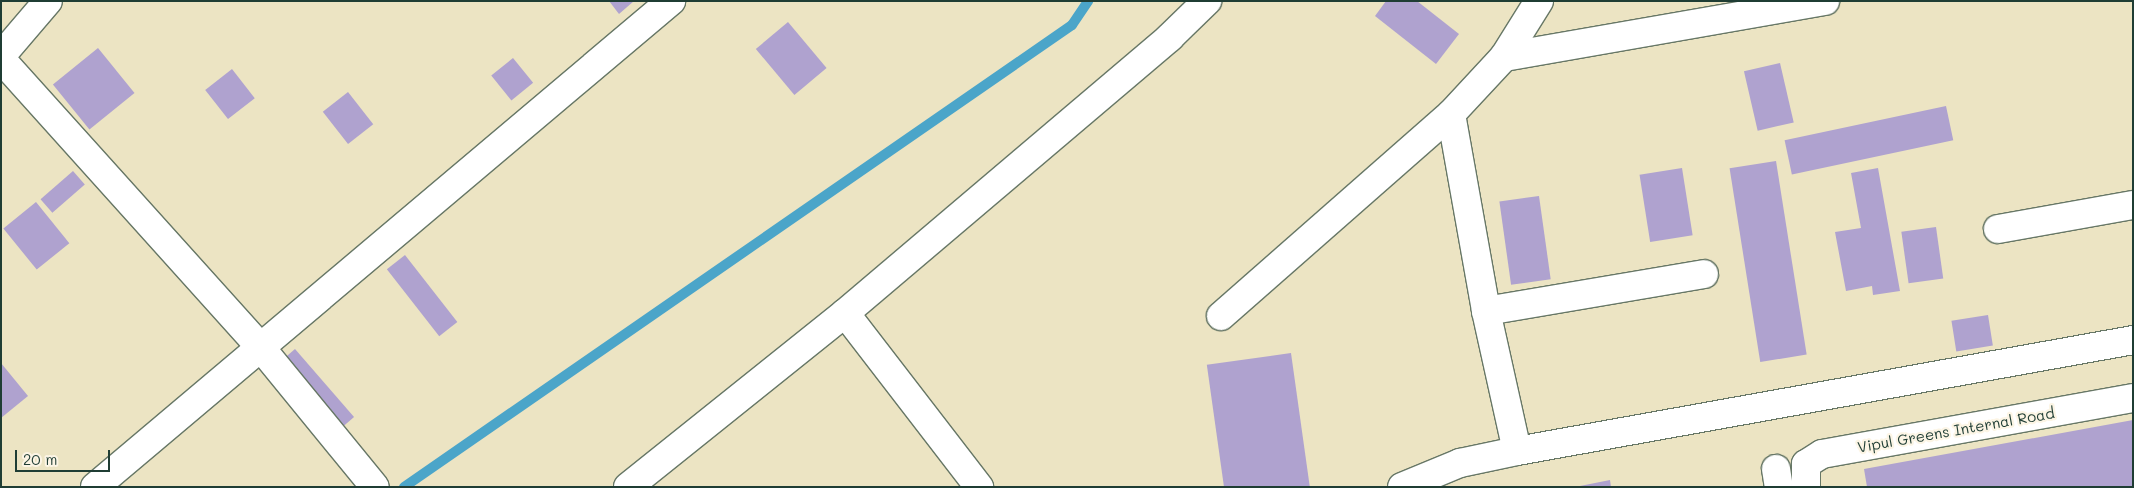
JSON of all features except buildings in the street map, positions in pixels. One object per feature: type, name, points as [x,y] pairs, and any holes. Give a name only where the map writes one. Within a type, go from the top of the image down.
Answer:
[{"type":"street","points":[[48,1],[1,58],[262,348],[375,487]]},
{"type":"street","points":[[94,487],[262,348],[671,1]]},
{"type":"street","points":[[628,487],[655,478],[845,313],[1170,37],[1208,1]]},
{"type":"street","points":[[1220,316],[1451,114],[1504,57],[1539,1]]},
{"type":"street","points":[[1504,57],[1825,1]]},
{"type":"street","points":[[1451,114],[1486,311],[1517,451]]},
{"type":"street","points":[[1998,229],[2133,204]]},
{"type":"street","points":[[1486,311],[1704,274]]},
{"type":"street","points":[[845,313],[979,487]]},
{"type":"street","points":[[1404,486],[1460,463],[1517,451],[2133,340]]},
{"type":"street","name":"Vipul Greens Internal Road","points":[[1806,487],[1806,464],[1822,454],[2133,398]]},
{"type":"waterway","points":[[404,487],[1072,25],[1088,1]]}]
